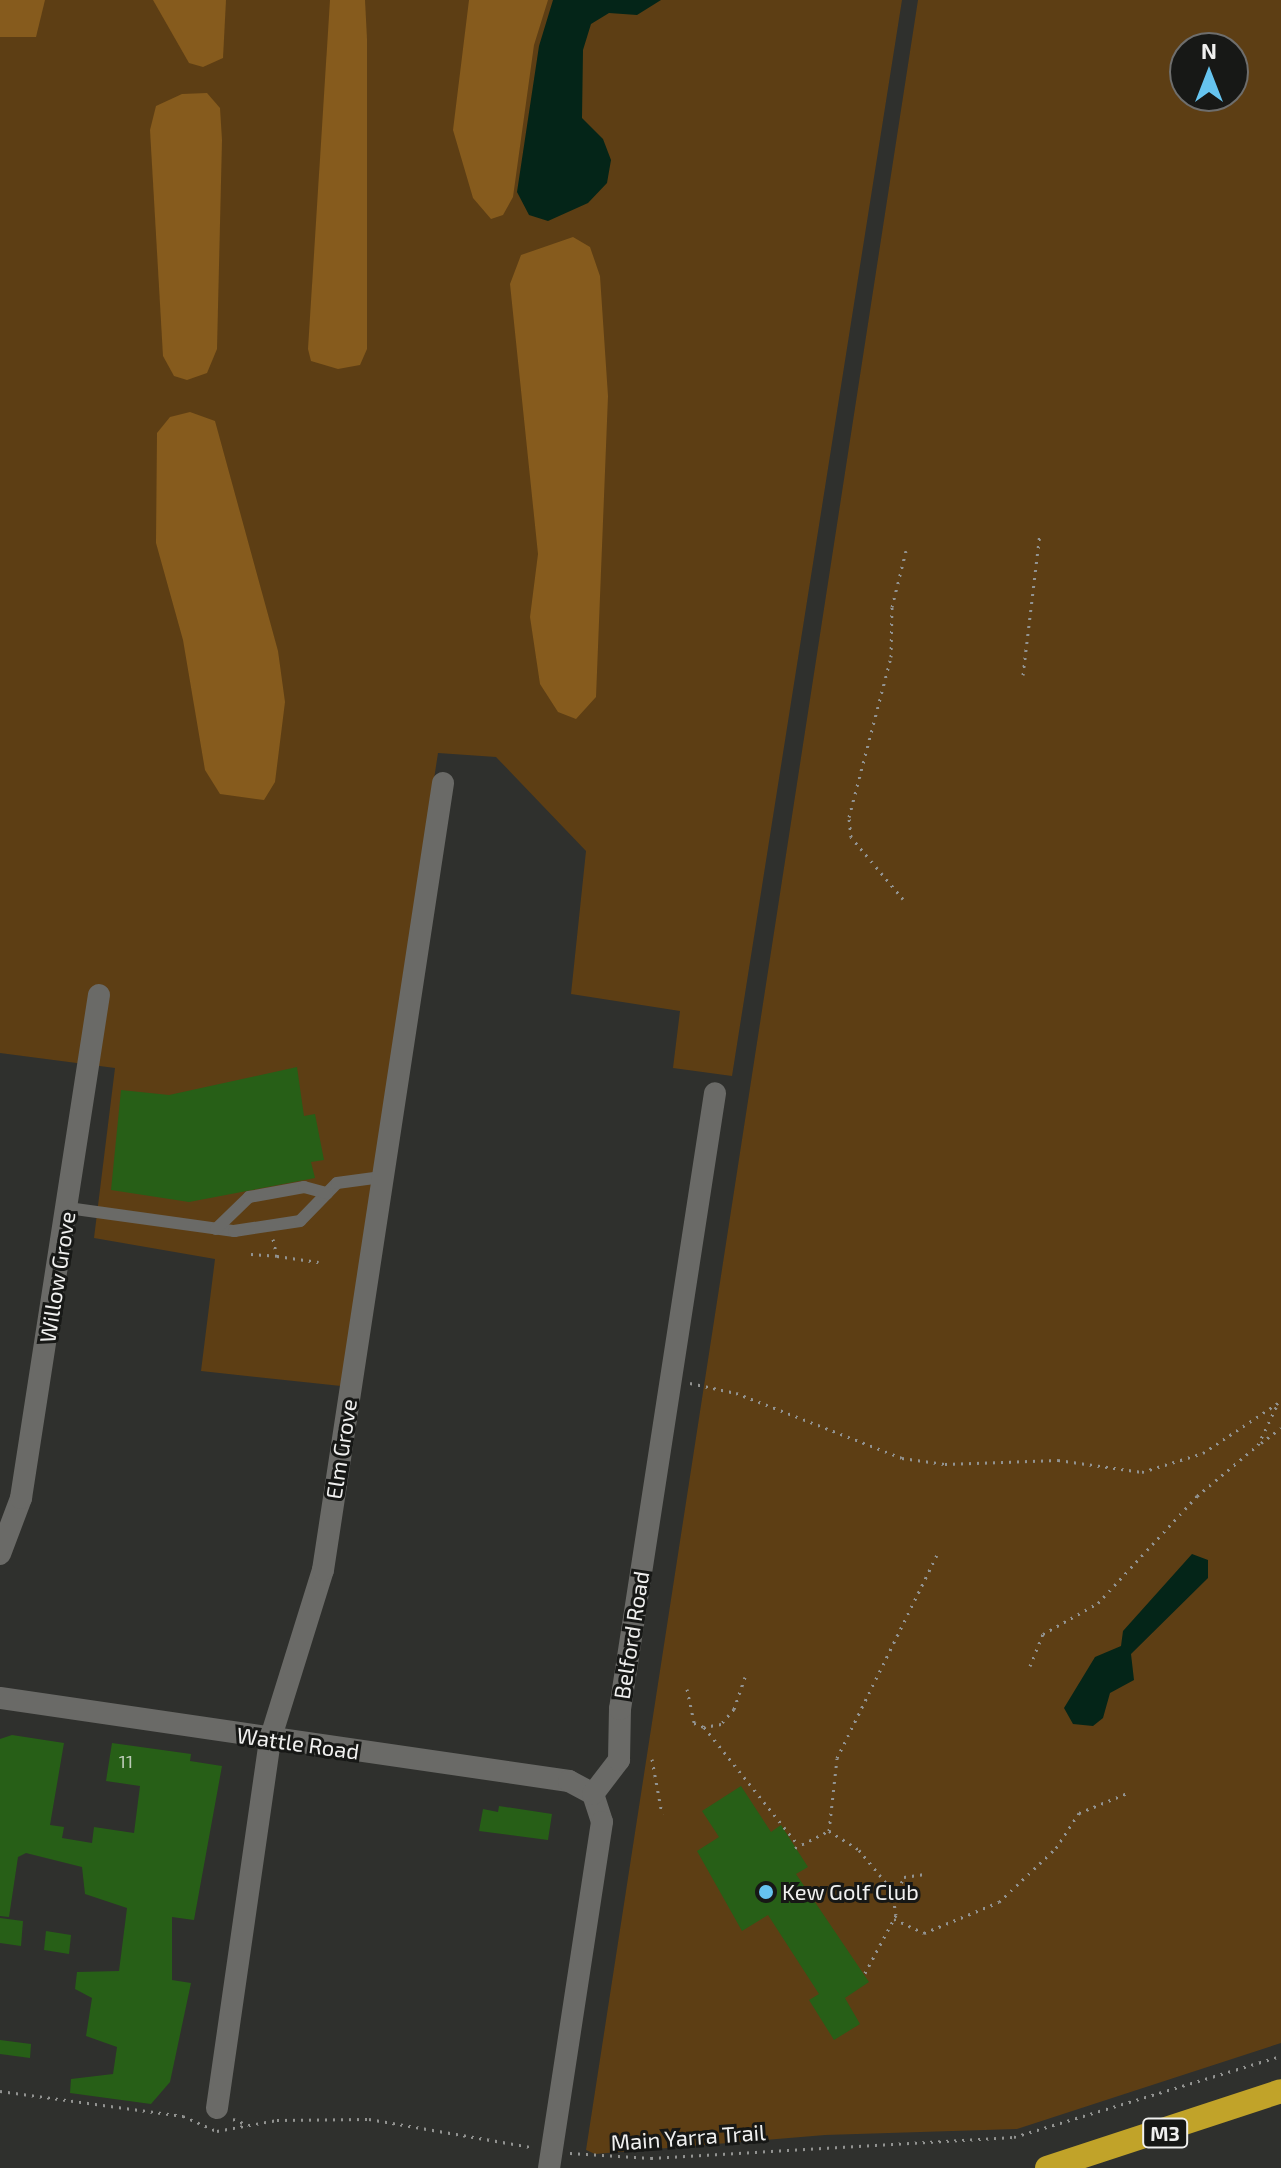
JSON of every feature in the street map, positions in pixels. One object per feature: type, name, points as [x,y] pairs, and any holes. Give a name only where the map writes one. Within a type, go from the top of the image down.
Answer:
[{"type":"highway","name":"M3","points":[[1047,2168],[1281,2091]]},
{"type":"street","name":"Elm Grove","points":[[217,2108],[270,1740],[323,1570],[443,783]]},
{"type":"street","name":"Willow Grove","points":[[0,1554],[21,1498],[99,995]]},
{"type":"street","name":"Belford Road","points":[[593,1794],[619,1760],[620,1709],[715,1093]]},
{"type":"street","name":"Wattle Road","points":[[0,1698],[270,1740],[569,1781],[593,1794]]},
{"type":"street","points":[[550,2161],[602,1822],[593,1794]]},
{"type":"lane","points":[[68,1208],[216,1229],[300,1221],[337,1183],[382,1177]]},
{"type":"lane","points":[[216,1229],[249,1197],[304,1187],[327,1193]]},
{"type":"path","points":[[1023,675],[1040,533]]},
{"type":"path","points":[[903,899],[851,837],[849,817],[891,657],[892,607],[906,551]]},
{"type":"path","points":[[251,1254],[277,1256]]},
{"type":"path","points":[[671,1379],[736,1393],[902,1458],[945,1464],[1058,1460],[1142,1472],[1203,1453],[1280,1402]]},
{"type":"path","points":[[1258,1445],[1280,1402]]},
{"type":"path","points":[[1030,1666],[1043,1634],[1098,1603],[1197,1496],[1281,1428]]},
{"type":"path","points":[[829,1831],[837,1758],[937,1555]]},
{"type":"path","points":[[704,1727],[721,1724],[734,1709],[745,1677]]},
{"type":"path","points":[[687,1689],[694,1723],[704,1727],[797,1847],[829,1831]]},
{"type":"path","points":[[652,1759],[662,1814]]},
{"type":"path","points":[[894,1919],[924,1933],[999,1902],[1056,1848],[1079,1813],[1127,1793]]},
{"type":"path","points":[[829,1831],[881,1871],[894,1897],[894,1919],[864,1975]]},
{"type":"path","points":[[894,1897],[904,1877],[925,1874]]},
{"type":"path","name":"Main Yarra Trail","points":[[0,2091],[183,2116],[217,2131],[277,2120],[369,2119],[550,2161],[593,2160],[1014,2137],[1281,2056]]},
{"type":"shaded area","points":[[0,0],[902,0],[732,1076],[673,1068],[680,1011],[571,994],[586,851],[496,757],[438,753],[341,1386],[201,1371],[215,1259],[94,1238],[115,1068],[0,1053]]},
{"type":"shaded area","points":[[0,0],[45,0],[36,37],[0,37]]},
{"type":"shaded area","points":[[153,0],[226,0],[223,58],[203,67],[189,63]]},
{"type":"shaded area","points":[[330,0],[365,0],[367,39],[367,349],[360,365],[338,369],[311,361],[308,349]]},
{"type":"shaded area","points":[[469,0],[548,0],[534,45],[513,197],[503,215],[491,219],[473,198],[453,130]]},
{"type":"shaded area","points":[[553,0],[661,0],[637,15],[609,13],[591,24],[583,50],[582,118],[603,139],[611,160],[607,183],[588,203],[548,221],[529,215],[517,192],[539,46]]},
{"type":"shaded area","name":"Kew Golf Club","points":[[918,0],[1281,0],[1281,2043],[1017,2129],[825,2135],[595,2154],[586,2150]]},
{"type":"shaded area","points":[[207,93],[220,108],[222,140],[217,349],[207,373],[187,380],[174,376],[163,356],[150,130],[156,106],[182,94]]},
{"type":"shaded area","points":[[573,237],[590,247],[600,276],[608,396],[596,697],[576,719],[558,712],[540,684],[530,617],[538,554],[510,284],[521,255]]},
{"type":"shaded area","points":[[190,412],[215,421],[278,651],[285,702],[275,782],[264,800],[220,794],[205,770],[183,640],[156,543],[157,433],[170,417]]},
{"type":"shaded area","points":[[1192,1554],[1208,1560],[1208,1578],[1131,1654],[1134,1680],[1110,1693],[1103,1718],[1093,1726],[1073,1724],[1064,1708],[1095,1657],[1121,1646],[1123,1631]]},
{"type":"building","points":[[297,1067],[304,1116],[315,1114],[324,1160],[311,1162],[315,1178],[189,1202],[111,1190],[121,1090],[169,1095]]},
{"type":"building","points":[[12,1735],[64,1743],[50,1825],[64,1827],[62,1838],[92,1843],[94,1827],[134,1833],[140,1786],[106,1781],[112,1743],[191,1754],[190,1761],[222,1766],[194,1920],[172,1917],[172,1980],[191,1983],[170,2082],[151,2104],[70,2093],[71,2079],[113,2074],[117,2047],[86,2036],[92,1998],[75,1989],[77,1972],[119,1971],[127,1908],[85,1894],[82,1867],[26,1853],[18,1857],[9,1917],[0,1916],[0,1739]]},
{"type":"building","name":"Kew Golf Club","points":[[741,1786],[771,1832],[781,1825],[808,1867],[796,1874],[869,1982],[845,1998],[860,2024],[834,2040],[809,2000],[819,1994],[768,1915],[742,1931],[697,1851],[719,1837],[702,1811]]},
{"type":"building","points":[[499,1806],[552,1814],[548,1840],[479,1831],[483,1809],[498,1812]]},
{"type":"building","points":[[0,1918],[23,1921],[21,1946],[0,1943]]},
{"type":"building","points":[[46,1931],[71,1935],[69,1954],[44,1950]]},
{"type":"building","points":[[0,2040],[31,2044],[30,2058],[0,2054]]},
{"type":"place","name":"Kew Golf Club","points":[[766,1892]]}]
